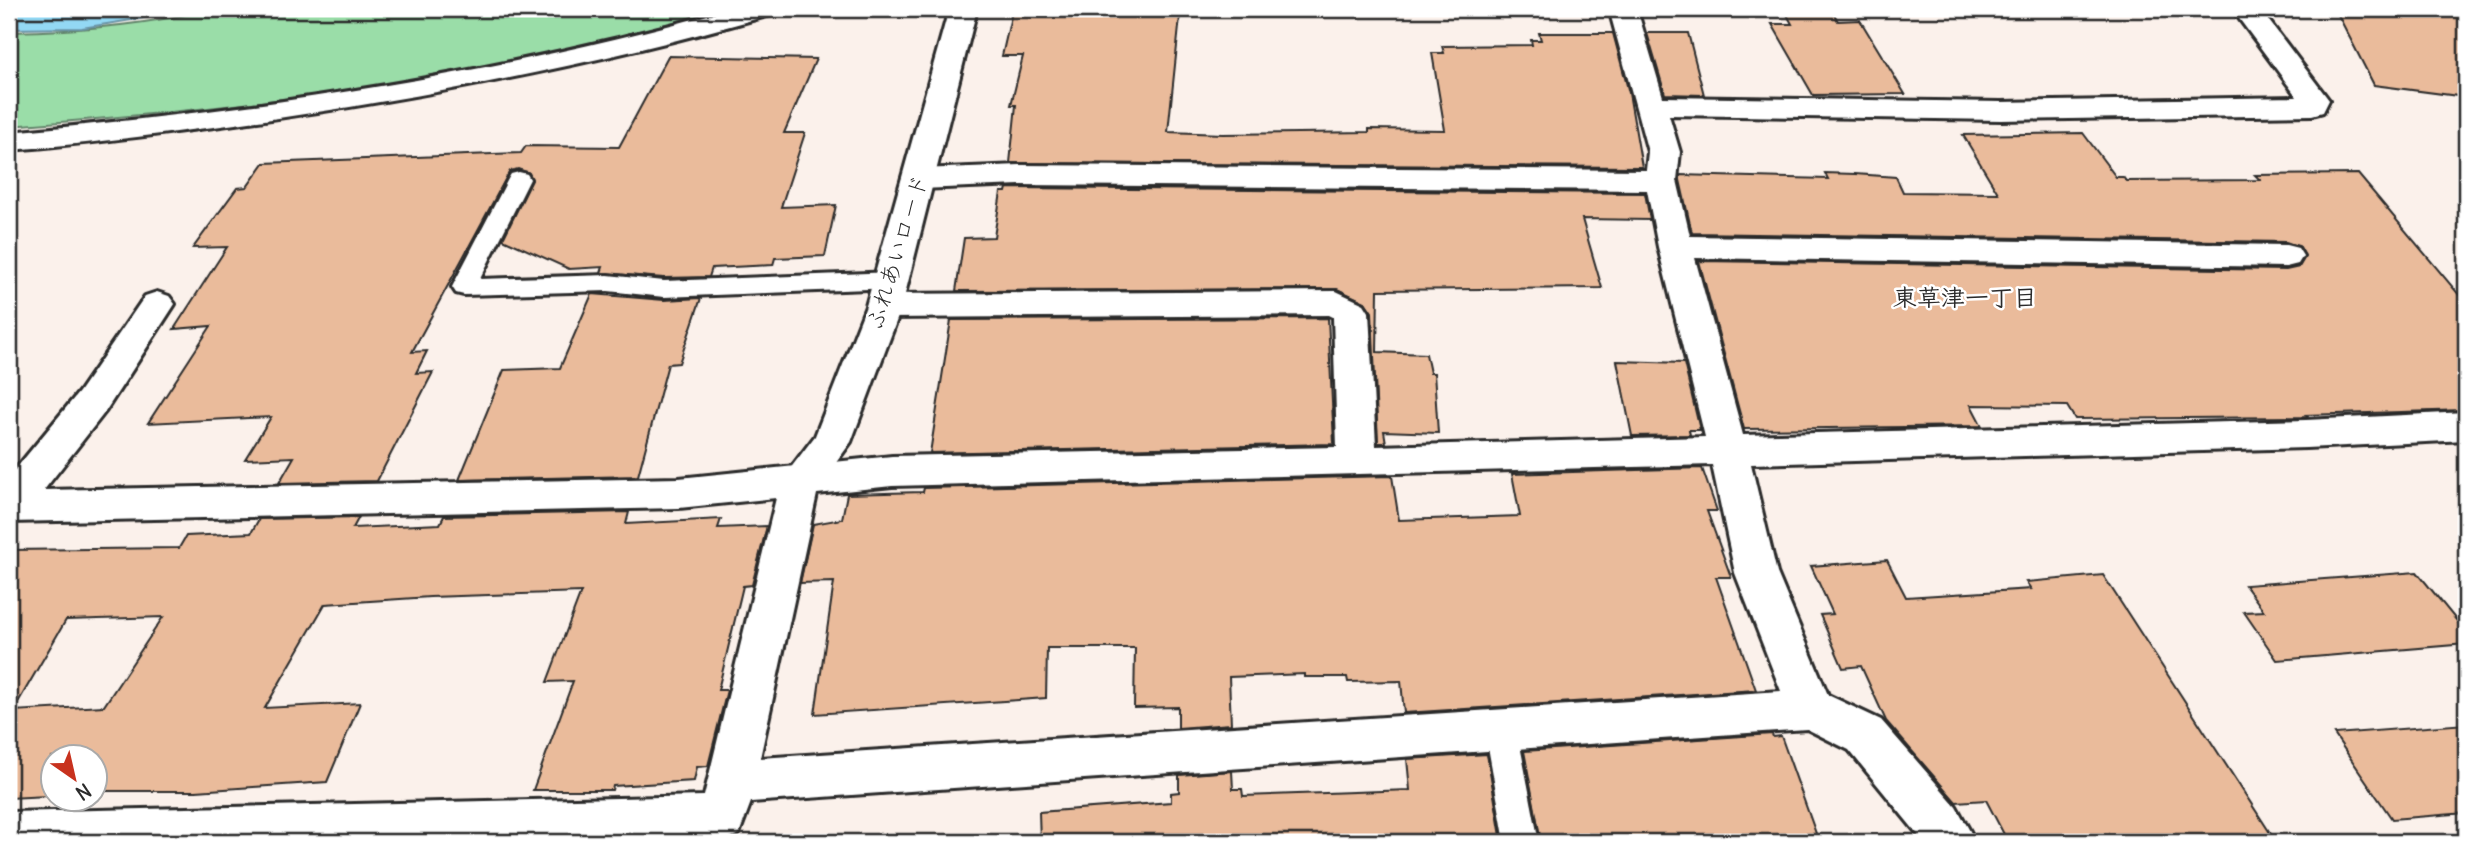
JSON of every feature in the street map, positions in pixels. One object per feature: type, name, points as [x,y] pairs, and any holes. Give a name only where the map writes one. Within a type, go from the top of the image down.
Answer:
[{"type":"street","points":[[9,141],[68,137],[406,90],[630,43],[760,9]]},
{"type":"street","name":"ふれあいロード","points":[[800,482],[832,442],[888,293],[963,9]]},
{"type":"street","points":[[1623,9],[1664,152],[1661,180],[1675,247],[1728,450],[1756,573],[1811,709]]},
{"type":"street","points":[[1652,106],[2001,111],[2312,106],[2314,100],[2246,9]]},
{"type":"street","points":[[920,179],[1020,175],[1661,180]]},
{"type":"street","points":[[1675,247],[2286,256]]},
{"type":"street","points":[[888,293],[1336,303],[1351,313],[1356,461]]},
{"type":"street","points":[[9,505],[92,402],[157,304]]},
{"type":"street","points":[[9,505],[679,493],[904,471],[2306,434],[2466,426]]},
{"type":"street","points":[[723,814],[800,482]]},
{"type":"street","points":[[9,835],[723,814],[1500,730],[1811,709],[1865,735],[1939,822],[1951,842]]},
{"type":"lane","points":[[519,179],[464,287],[608,283],[664,289],[888,293]]},
{"type":"lane","points":[[1500,730],[1522,842]]},
{"type":"green space","points":[[214,9],[723,9],[505,62],[364,88],[151,114],[9,126],[9,32],[112,26]]},
{"type":"water","points":[[9,9],[200,9],[82,28],[9,29]]},
{"type":"building","points":[[1784,9],[1831,9],[1838,21],[1860,20],[1905,94],[1813,95],[1772,24],[1792,24]]},
{"type":"building","points":[[2335,9],[2466,9],[2466,97],[2374,85]]},
{"type":"building","points":[[1012,12],[1180,17],[1168,132],[1223,134],[1369,132],[1369,129],[1445,130],[1432,53],[1444,53],[1442,46],[1532,45],[1531,40],[1541,40],[1539,33],[1613,33],[1629,93],[1642,167],[1010,163],[1016,105],[1011,105],[1023,56],[1002,56]]},
{"type":"building","points":[[1647,33],[1688,33],[1704,95],[1665,94]]},
{"type":"building","points":[[668,56],[816,59],[784,133],[805,133],[781,207],[836,205],[825,256],[775,258],[773,265],[712,268],[709,277],[664,278],[601,273],[603,267],[569,269],[503,239],[532,180],[529,173],[518,169],[510,171],[412,352],[427,351],[416,373],[433,372],[377,481],[279,483],[294,457],[245,459],[271,417],[148,423],[211,326],[174,329],[227,247],[193,248],[237,188],[247,187],[264,163],[521,153],[526,146],[619,147]]},
{"type":"building","points":[[2083,133],[2116,177],[2123,177],[2126,181],[2260,180],[2255,175],[2358,174],[2466,303],[2466,410],[2306,415],[2308,417],[2075,419],[2067,406],[1971,405],[1982,426],[1744,429],[1699,261],[2286,270],[2299,267],[2305,257],[2300,247],[2286,242],[1692,233],[1680,180],[1680,175],[1828,179],[1825,173],[1855,174],[1896,177],[1903,192],[1998,193],[1963,135]]},
{"type":"building","points":[[1007,188],[1645,193],[1650,220],[1582,219],[1602,288],[1378,290],[1377,352],[1426,354],[1430,373],[1434,373],[1438,433],[1384,431],[1386,443],[1378,443],[1372,312],[1365,302],[1337,289],[956,291],[964,238],[994,237],[1001,192],[1006,192]]},
{"type":"building","points":[[592,294],[664,300],[701,298],[679,363],[668,364],[638,476],[459,480],[504,370],[560,368]]},
{"type":"building","points":[[1328,318],[1334,444],[930,453],[951,320]]},
{"type":"building","points":[[1617,361],[1684,363],[1700,430],[1689,430],[1690,435],[1632,436]]},
{"type":"building","points":[[1702,468],[1717,511],[1707,511],[1731,577],[1716,577],[1756,690],[1404,713],[1401,681],[1348,682],[1347,677],[1304,677],[1304,674],[1229,677],[1231,724],[1178,728],[1178,707],[1134,708],[1135,648],[1047,648],[1046,698],[815,714],[834,582],[800,583],[813,524],[842,519],[847,494],[923,492],[924,488],[1392,476],[1399,520],[1520,516],[1512,474]]},
{"type":"building","points":[[629,512],[626,524],[721,519],[718,528],[767,526],[752,585],[743,586],[718,690],[727,690],[708,766],[697,767],[694,781],[613,786],[612,790],[533,790],[573,681],[547,682],[581,592],[325,604],[265,708],[360,703],[327,782],[196,791],[108,791],[108,742],[38,742],[38,797],[9,798],[9,550],[179,548],[186,536],[251,533],[259,519],[359,517],[353,528],[440,524],[444,516]],"holes":[[[163,617],[104,706],[13,711],[66,620]]]},
{"type":"building","points":[[1887,560],[1906,597],[2031,589],[2026,582],[2103,575],[2276,842],[2008,842],[1986,800],[1956,802],[1886,721],[1861,666],[1843,668],[1820,615],[1833,614],[1811,566]]},
{"type":"building","points":[[2417,572],[2466,632],[2466,644],[2277,660],[2244,612],[2264,611],[2245,585]]},
{"type":"building","points":[[2466,724],[2466,813],[2392,819],[2334,734]]},
{"type":"building","points":[[1772,734],[1773,737],[1781,736],[1819,842],[1541,842],[1524,751]]},
{"type":"building","points":[[1487,754],[1502,842],[1040,842],[1039,812],[1171,802],[1171,793],[1179,792],[1179,775],[1232,771],[1233,789],[1242,789],[1243,796],[1410,790],[1407,759]]},
{"type":"district","name":"東草津一丁目","points":[[1965,298]]}]
